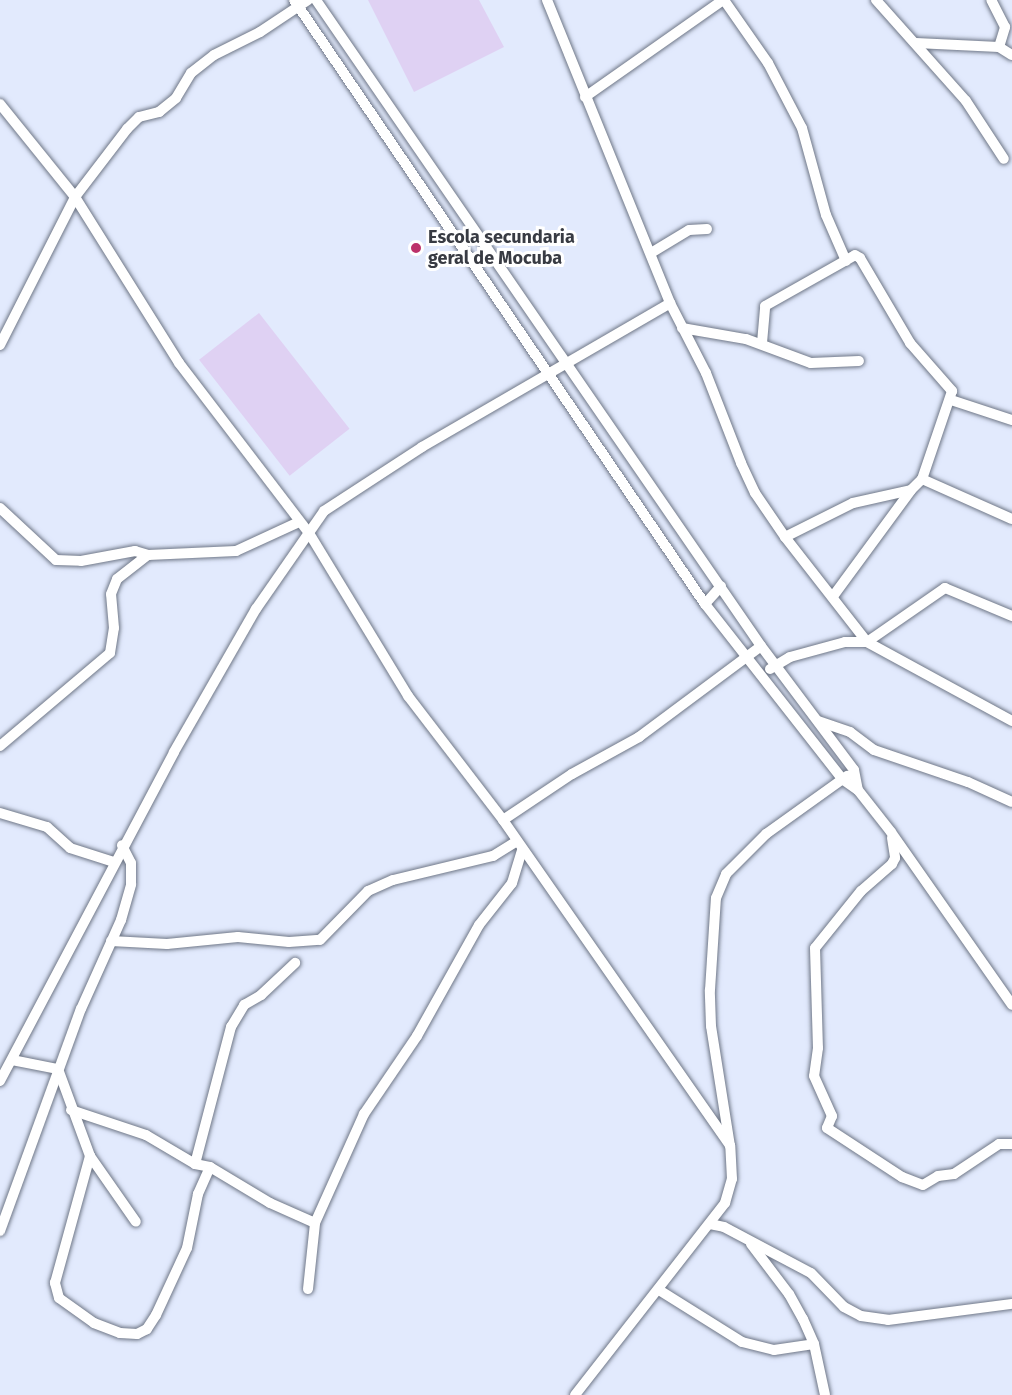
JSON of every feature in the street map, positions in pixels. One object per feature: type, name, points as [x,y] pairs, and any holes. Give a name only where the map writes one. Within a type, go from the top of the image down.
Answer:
[{"type":"street","points":[[316,0],[761,646],[854,770],[858,790]]},
{"type":"street","points":[[548,0],[585,97],[670,303],[706,373],[755,493],[785,537],[834,595],[867,642],[1012,721]]},
{"type":"street","points":[[585,97],[724,0],[768,63],[802,128],[826,215],[846,261]]},
{"type":"street","points":[[876,0],[966,101],[1004,159]]},
{"type":"street","points":[[991,0],[1009,36],[999,47]]},
{"type":"street","points":[[0,345],[75,197],[139,117],[159,112],[176,98],[191,73],[214,55],[260,32],[300,2],[548,375],[705,604],[842,779],[858,790],[891,832],[1006,988],[1012,1005]]},
{"type":"street","points":[[916,43],[999,47],[1012,55]]},
{"type":"street","points":[[0,104],[75,197],[179,363],[309,533],[408,696],[503,820],[730,1146]]},
{"type":"street","points":[[403,159],[418,150]]},
{"type":"street","points":[[651,253],[689,230],[707,229]]},
{"type":"street","points":[[762,343],[765,306],[855,255],[867,266],[910,343],[950,384],[951,400],[922,478],[834,595]]},
{"type":"street","points":[[0,1081],[122,845],[255,609],[324,511],[351,492],[670,303]]},
{"type":"street","points":[[682,328],[762,343],[821,364],[859,361]]},
{"type":"street","points":[[951,400],[1012,420]]},
{"type":"street","points":[[922,478],[1012,519]]},
{"type":"street","points":[[785,537],[853,503],[911,490]]},
{"type":"street","points":[[0,508],[56,560],[81,561],[135,551],[148,555],[236,550],[299,522]]},
{"type":"street","points":[[0,746],[110,653],[113,637],[111,594],[117,579],[148,555]]},
{"type":"street","points":[[705,604],[721,586]]},
{"type":"street","points":[[762,674],[776,665],[844,642],[867,642],[945,588],[1012,616]]},
{"type":"street","points":[[503,820],[572,774],[639,737],[761,646]]},
{"type":"street","points":[[818,721],[850,732],[874,750],[968,782],[1012,802]]},
{"type":"street","points":[[575,1395],[710,1224],[725,1203],[732,1179],[730,1146],[711,1026],[716,898],[726,874],[766,834],[854,770]]},
{"type":"street","points":[[0,813],[47,827],[70,848],[114,862]]},
{"type":"street","points":[[891,832],[895,858],[892,864],[861,891],[815,948],[818,1048],[814,1076],[832,1116],[827,1128],[902,1177],[923,1185],[938,1176],[954,1174],[999,1144],[1012,1144]]},
{"type":"street","points":[[0,1231],[58,1069],[111,941],[131,884],[131,863],[122,845]]},
{"type":"street","points":[[111,941],[168,944],[238,937],[289,942],[320,940],[368,891],[393,880],[494,856],[520,845]]},
{"type":"street","points":[[308,1289],[315,1223],[364,1114],[417,1036],[479,925],[512,883],[520,845]]},
{"type":"street","points":[[195,1164],[231,1027],[244,1005],[261,995],[295,963]]},
{"type":"street","points":[[12,1060],[58,1069]]},
{"type":"street","points":[[58,1069],[71,1110],[90,1156],[136,1222]]},
{"type":"street","points":[[71,1110],[147,1135],[195,1164],[210,1167],[270,1203],[315,1223]]},
{"type":"street","points":[[90,1156],[55,1283],[59,1298],[94,1323],[120,1333],[137,1334],[147,1329],[156,1315],[187,1248],[198,1194],[210,1167]]},
{"type":"street","points":[[710,1224],[724,1227],[811,1273],[844,1307],[861,1316],[888,1320],[1012,1304]]},
{"type":"street","points":[[748,1241],[789,1294],[814,1344],[825,1395]]},
{"type":"street","points":[[659,1290],[742,1342],[774,1350],[814,1344]]},
{"type":"shaded area","points":[[368,0],[479,0],[504,47],[414,92]]},
{"type":"shaded area","points":[[259,313],[350,429],[290,476],[199,360]]},
{"type":"place","name":"Escola secundaria geral de Mocuba","points":[[416,248]]}]
